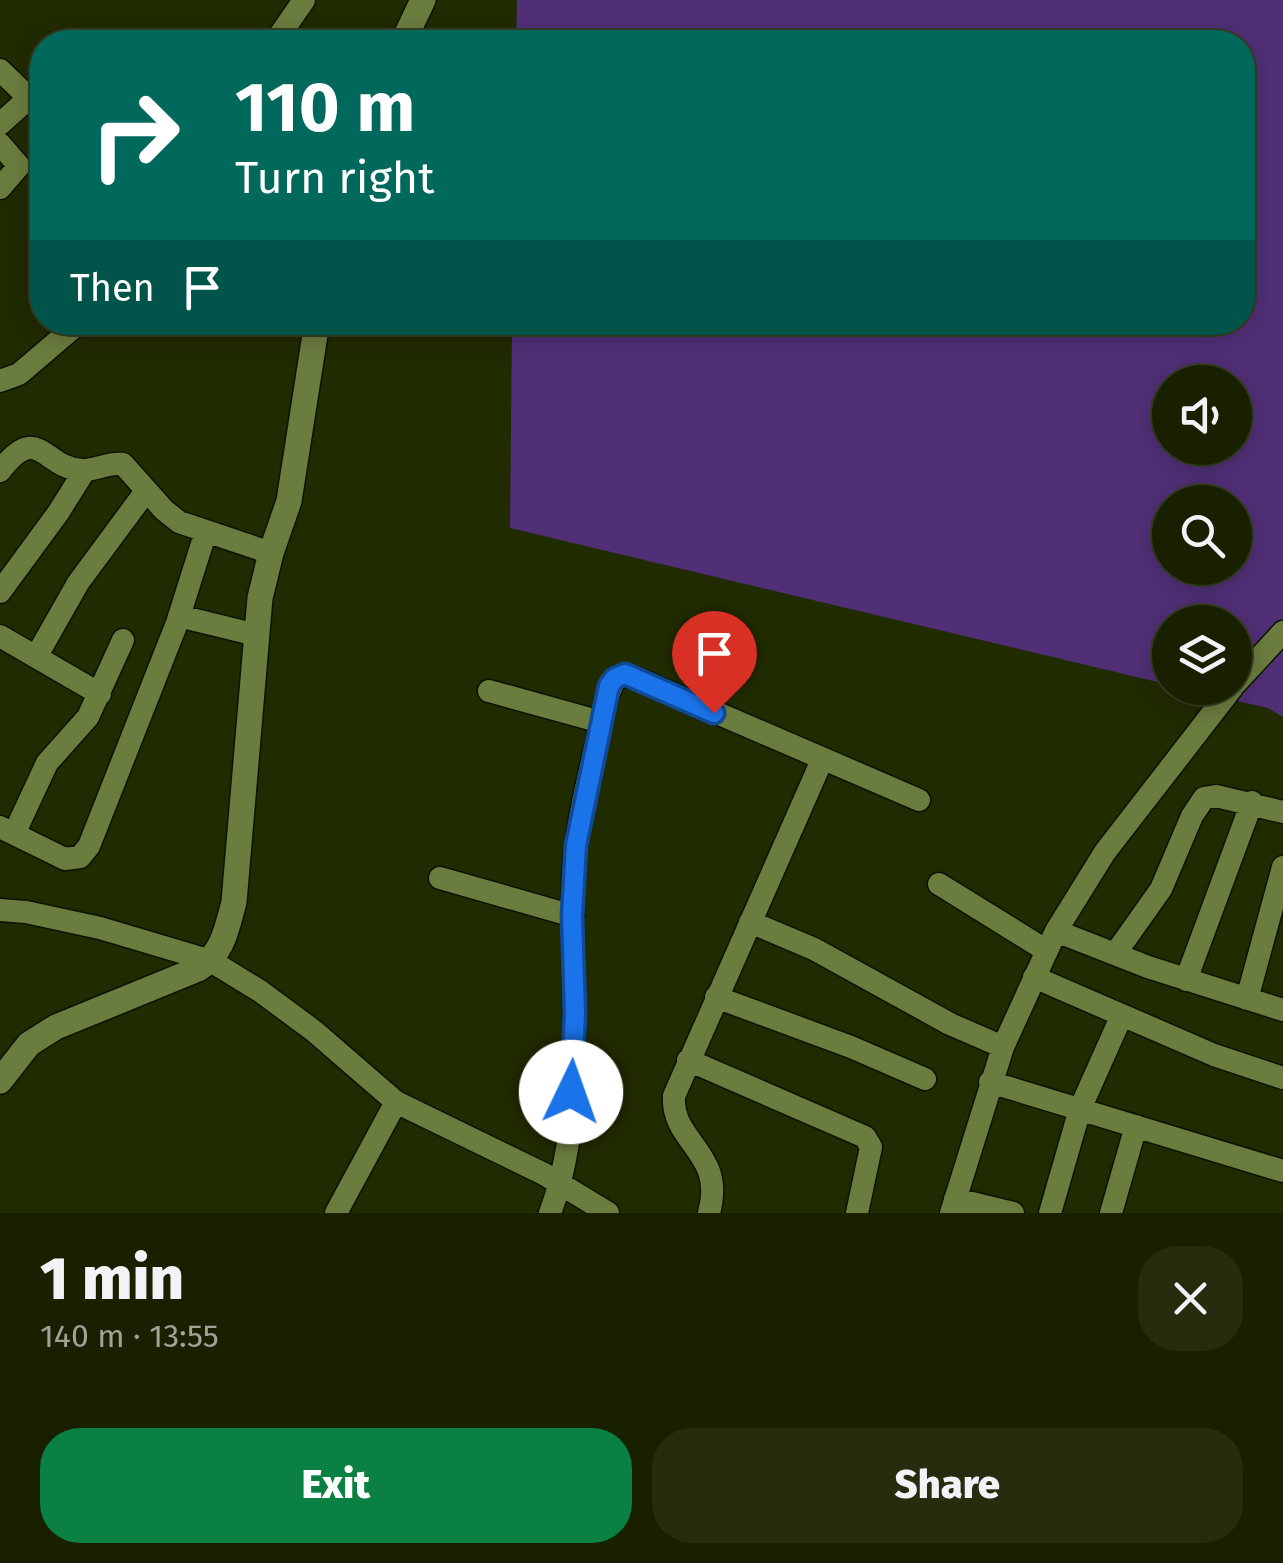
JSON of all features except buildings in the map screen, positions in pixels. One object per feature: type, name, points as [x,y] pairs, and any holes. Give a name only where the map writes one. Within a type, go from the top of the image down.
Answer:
[{"type":"street","points":[[283,30],[304,0]]},
{"type":"street","points":[[409,30],[423,0]]},
{"type":"street","points":[[0,70],[29,98],[0,124]]},
{"type":"street","points":[[0,144],[19,166],[0,188]]},
{"type":"street","points":[[0,380],[19,374],[65,335]]},
{"type":"street","points":[[0,1081],[29,1044],[56,1027],[211,961],[225,937],[234,902],[260,598],[289,501],[315,335]]},
{"type":"street","points":[[0,471],[14,453],[29,447],[42,450],[72,468],[85,470],[114,462],[123,464],[170,516],[271,553]]},
{"type":"street","points":[[0,592],[85,470]]},
{"type":"street","points":[[36,657],[78,582],[146,491]]},
{"type":"street","points":[[123,640],[100,694],[75,734],[58,746],[46,763],[7,831],[65,859],[80,857],[89,846],[180,616],[206,532]]},
{"type":"street","points":[[180,616],[257,636]]},
{"type":"street","points":[[1252,666],[1283,632]]},
{"type":"street","points":[[0,636],[100,694]]},
{"type":"street","points":[[550,1213],[561,1184],[569,1132],[575,1014],[572,916],[576,845],[609,686],[615,678],[625,674],[920,800]]},
{"type":"street","points":[[489,691],[602,722]]},
{"type":"street","points":[[1013,1213],[953,1206],[1003,1047],[1051,942],[1105,852],[1219,705]]},
{"type":"street","points":[[710,1213],[714,1186],[710,1166],[674,1110],[674,1096],[822,760]]},
{"type":"street","points":[[1115,954],[1161,889],[1204,798],[1252,802],[1283,812]]},
{"type":"street","points":[[1186,980],[1252,802]]},
{"type":"street","points":[[1247,999],[1283,866]]},
{"type":"street","points":[[440,878],[572,916]]},
{"type":"street","points":[[939,884],[1051,942],[1115,954],[1283,1010]]},
{"type":"street","points":[[0,910],[100,928],[211,961],[314,1032],[396,1102],[561,1184],[608,1213]]},
{"type":"street","points":[[750,922],[814,949],[950,1024],[1003,1047]]},
{"type":"street","points":[[1034,977],[1214,1054],[1283,1078]]},
{"type":"street","points":[[716,998],[851,1047],[925,1079]]},
{"type":"street","points":[[1050,1213],[1080,1109],[1122,1015]]},
{"type":"street","points":[[688,1060],[865,1137],[871,1147],[857,1213]]},
{"type":"street","points":[[990,1082],[1283,1170]]},
{"type":"street","points":[[336,1213],[396,1102]]},
{"type":"street","points":[[1112,1213],[1136,1126]]},
{"type":"shaded area","points":[[517,0],[1283,0],[1283,717],[1252,704],[1252,605],[1152,605],[1152,681],[510,528],[512,335],[1255,335],[1255,30],[516,30]]},
{"type":"route","points":[[571,1092],[576,845],[609,686],[625,674],[714,713]]}]
